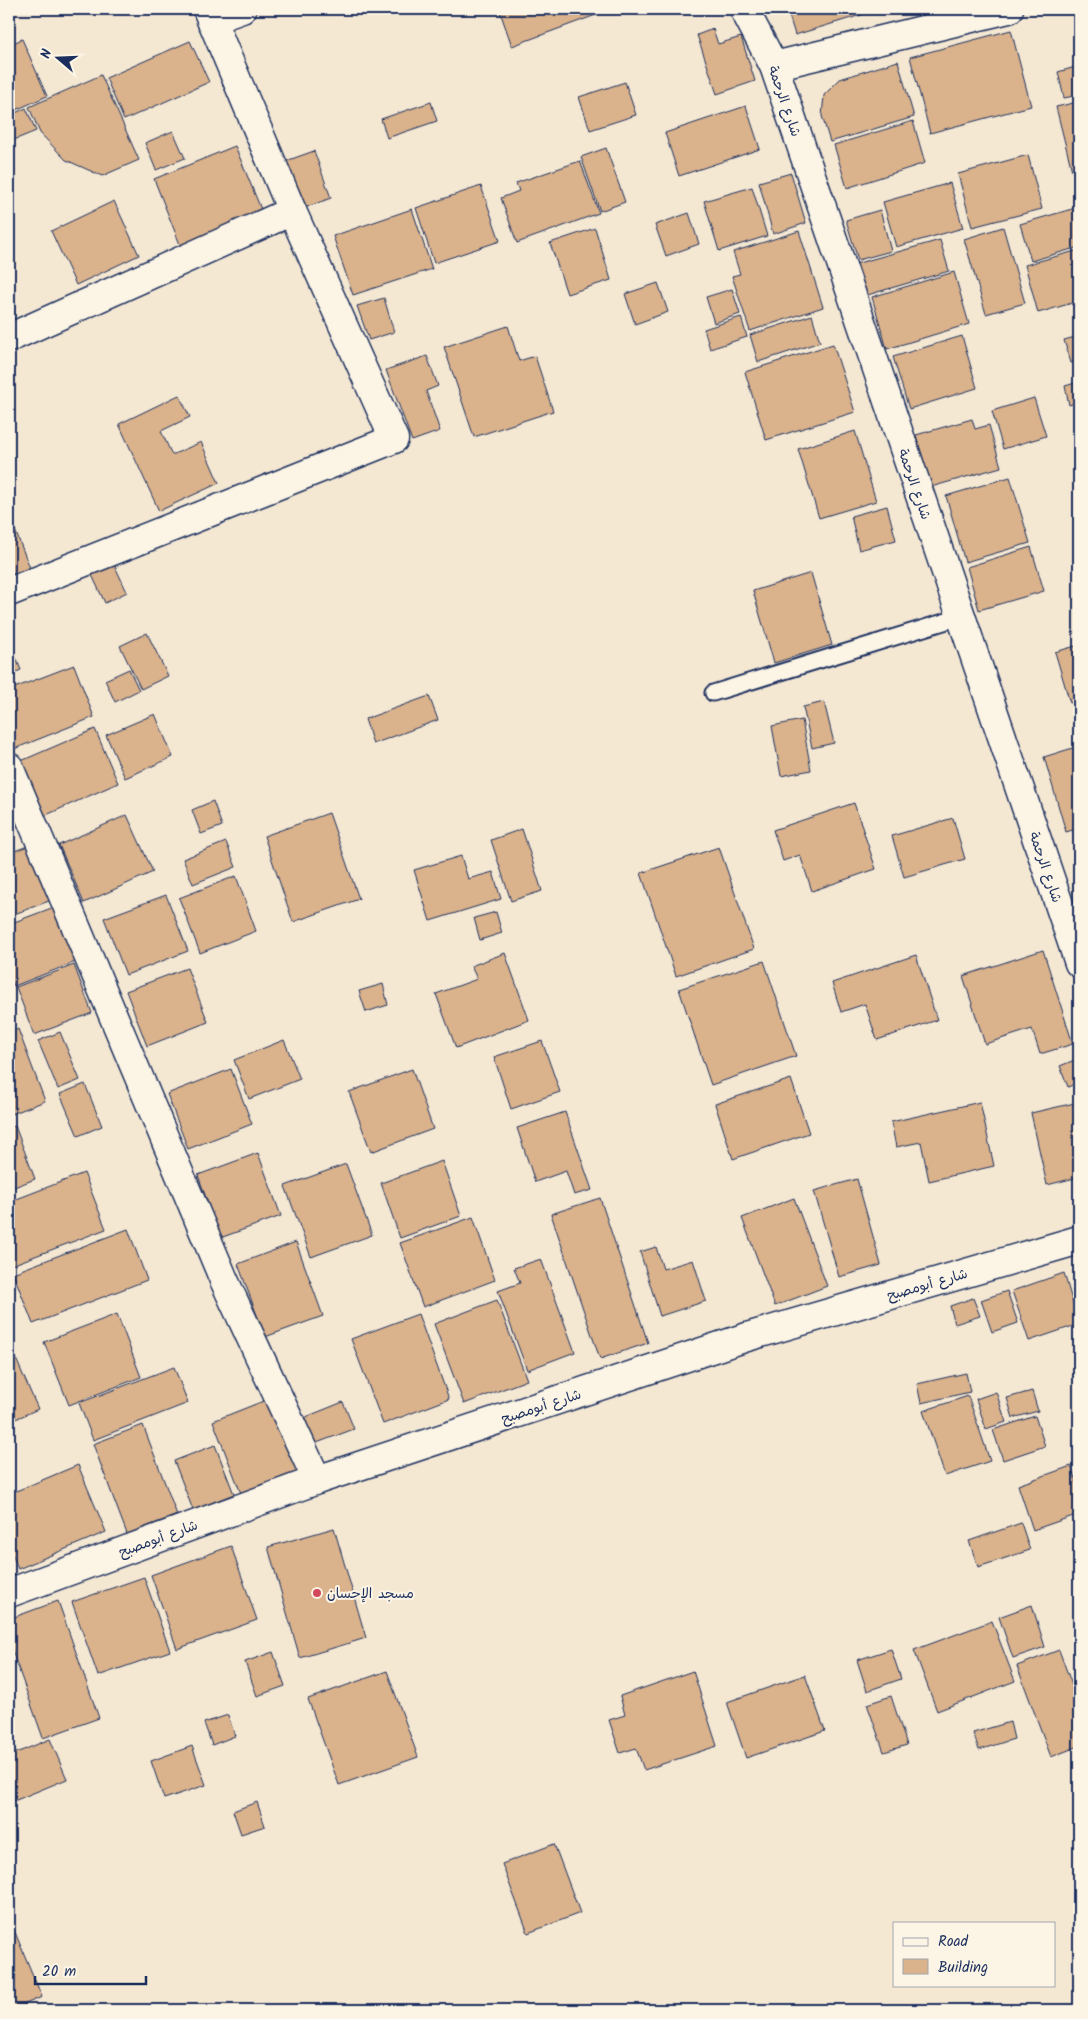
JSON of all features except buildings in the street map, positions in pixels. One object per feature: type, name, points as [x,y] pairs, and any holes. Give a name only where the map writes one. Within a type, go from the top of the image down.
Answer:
[{"type":"street","points":[[9,592],[394,439],[292,211],[209,14],[242,9]]},
{"type":"street","name":"شارع الرحمة","points":[[744,9],[774,66],[1079,963]]},
{"type":"street","points":[[774,66],[1009,9]]},
{"type":"street","points":[[9,338],[292,211]]},
{"type":"street","points":[[9,767],[224,1280],[317,1480]]},
{"type":"street","name":"شارع أبومصبح","points":[[9,1593],[317,1480],[747,1337],[1079,1240]]},
{"type":"lane","points":[[712,693],[960,617]]},
{"type":"place","name":"مسجد الإحسان","points":[[317,1593]]}]
